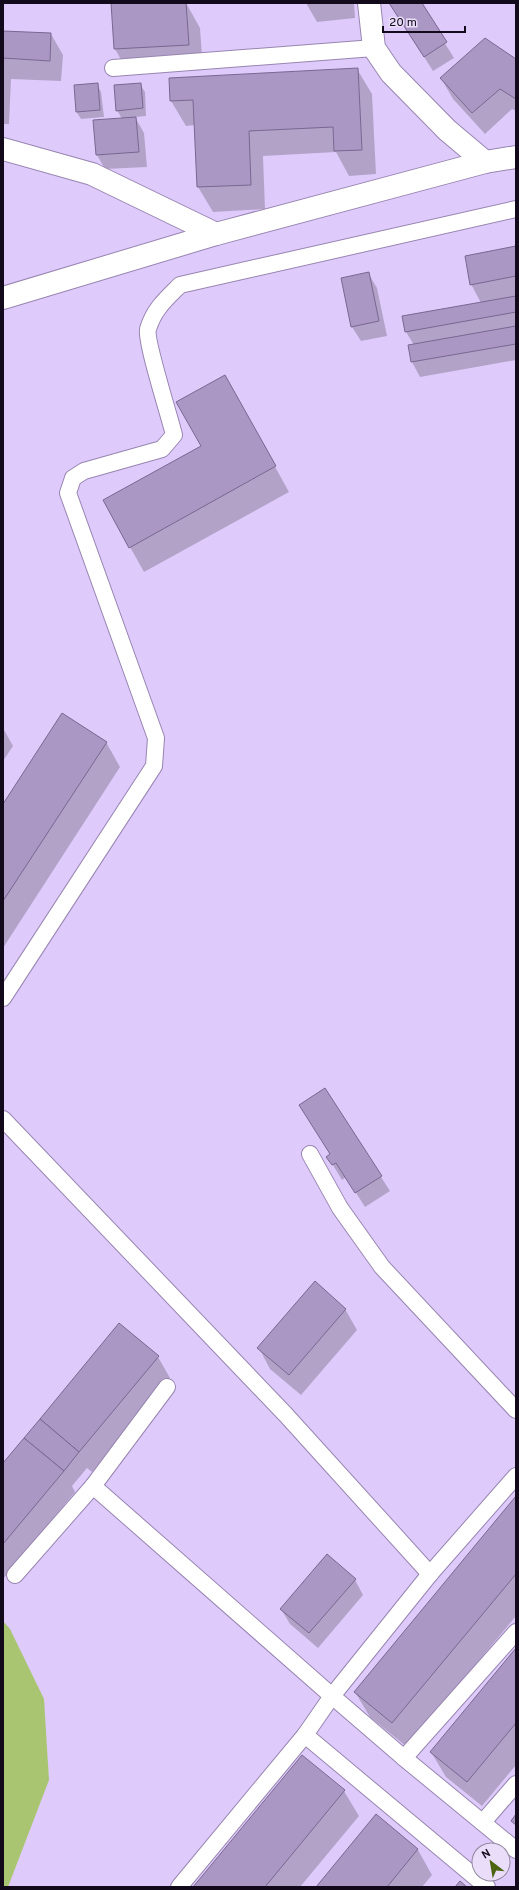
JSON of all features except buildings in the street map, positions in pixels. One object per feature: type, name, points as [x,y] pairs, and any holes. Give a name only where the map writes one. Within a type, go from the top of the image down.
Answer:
[{"type":"street","points":[[369,3],[374,48],[391,73],[447,130],[485,162]]},
{"type":"street","points":[[3,149],[92,174],[216,234]]},
{"type":"street","points":[[3,298],[216,234],[485,162],[516,156]]},
{"type":"lane","points":[[113,68],[374,48]]},
{"type":"lane","points":[[3,998],[154,766],[156,738],[68,493],[73,478],[84,470],[162,448],[174,435],[153,360],[148,330],[160,304],[180,286],[516,209]]},
{"type":"lane","points":[[3,1118],[286,1415],[430,1574]]},
{"type":"lane","points":[[310,1154],[340,1208],[382,1267],[516,1410]]},
{"type":"lane","points":[[15,1575],[93,1486],[167,1387]]},
{"type":"lane","points":[[179,1887],[304,1735],[332,1696],[430,1574],[516,1476]]},
{"type":"lane","points":[[93,1486],[404,1758],[516,1850]]},
{"type":"lane","points":[[404,1758],[516,1632]]},
{"type":"lane","points":[[304,1735],[487,1887]]},
{"type":"lane","points":[[483,1822],[516,1784]]},
{"type":"green space","points":[[3,1621],[10,1629],[44,1699],[49,1780],[8,1887],[3,1887]]}]
